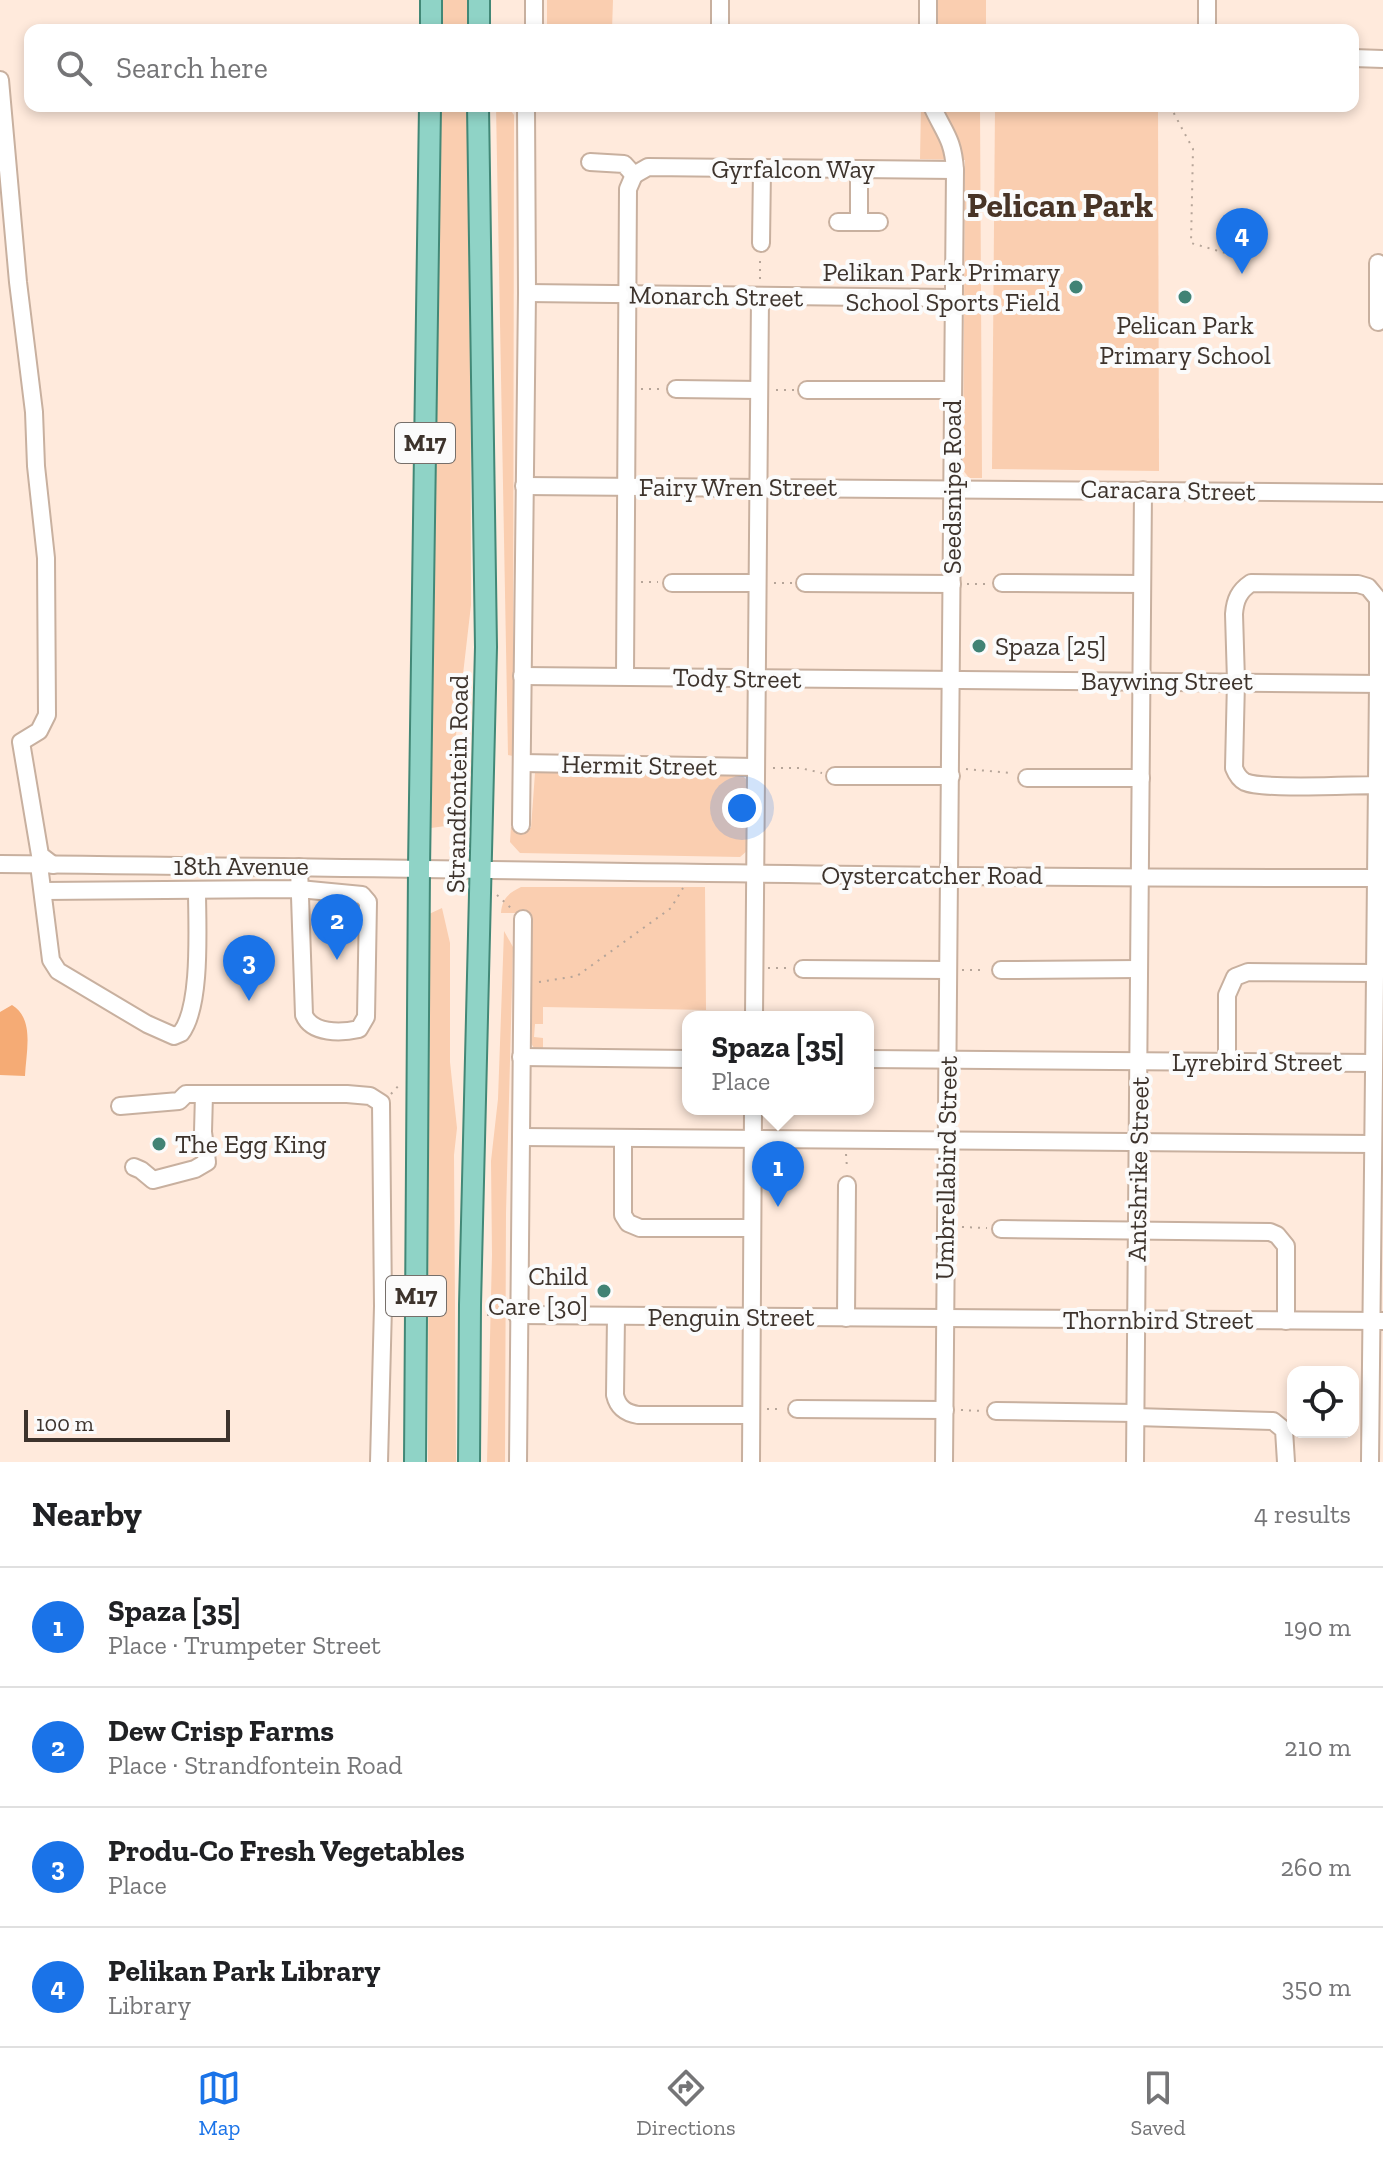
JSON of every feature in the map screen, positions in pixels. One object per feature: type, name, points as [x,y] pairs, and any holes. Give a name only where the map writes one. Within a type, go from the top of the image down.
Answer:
[{"type":"main road","points":[[431,0],[431,24]]},
{"type":"main road","name":"Strandfontein Road","points":[[415,1462],[419,868],[430,112]]},
{"type":"main road","name":"Strandfontein Road","points":[[469,1462],[486,647],[478,112]]},
{"type":"street","points":[[534,0],[534,24]]},
{"type":"street","points":[[720,0],[720,24]]},
{"type":"street","points":[[928,0],[928,24]]},
{"type":"street","points":[[1207,0],[1207,24]]},
{"type":"street","points":[[1359,58],[1383,59]]},
{"type":"street","points":[[0,80],[18,282],[34,412],[47,595],[47,715],[39,731],[21,742],[40,855],[46,865],[43,891],[51,960],[58,971],[147,1024],[174,1036],[181,1033],[187,1025],[191,1009],[196,972],[197,890]]},
{"type":"street","points":[[521,825],[526,112]]},
{"type":"street","name":"Seedsnipe Road","points":[[936,112],[948,132],[955,170],[949,874]]},
{"type":"street","points":[[590,162],[624,164],[634,175],[628,189],[625,676]]},
{"type":"street","name":"Gyrfalcon Way","points":[[634,175],[648,167],[955,170]]},
{"type":"street","points":[[761,243],[762,169]]},
{"type":"street","points":[[859,169],[859,222]]},
{"type":"street","points":[[838,222],[879,222]]},
{"type":"street","points":[[1378,263],[1378,322]]},
{"type":"street","name":"Monarch Street","points":[[527,293],[953,298]]},
{"type":"street","points":[[754,1011],[760,296]]},
{"type":"street","points":[[676,389],[759,390]]},
{"type":"street","points":[[807,390],[952,390]]},
{"type":"street","name":"Fairy Wren Street","points":[[524,486],[952,488]]},
{"type":"street","name":"Caracara Street","points":[[952,488],[1383,493]]},
{"type":"street","name":"Antshrike Street","points":[[1135,1462],[1143,490]]},
{"type":"street","points":[[672,583],[757,583]]},
{"type":"street","points":[[805,583],[952,584]]},
{"type":"street","points":[[1002,583],[1142,584]]},
{"type":"street","points":[[1370,1462],[1377,1376],[1373,1144],[1374,973],[1380,878],[1378,599],[1368,587],[1358,584],[1251,583],[1243,588],[1235,603],[1234,768],[1244,781],[1266,784],[1377,785]]},
{"type":"street","name":"Tody Street","points":[[522,676],[952,679]]},
{"type":"street","name":"Baywing Street","points":[[952,679],[1381,684]]},
{"type":"street","name":"Hermit Street","points":[[522,763],[756,767]]},
{"type":"street","points":[[835,776],[951,773]]},
{"type":"street","points":[[1027,778],[1141,778]]},
{"type":"street","name":"18th Avenue","points":[[0,864],[482,870]]},
{"type":"street","points":[[43,891],[299,889],[356,893],[368,902],[366,1017],[359,1029],[326,1030],[316,1028],[305,1020],[299,889],[299,867]]},
{"type":"street","name":"Oystercatcher Road","points":[[482,870],[1380,878]]},
{"type":"street","name":"Umbrellabird Street","points":[[944,1462],[949,874]]},
{"type":"street","points":[[518,1462],[523,919]]},
{"type":"street","points":[[803,969],[948,970]]},
{"type":"street","points":[[1001,970],[1139,969]]},
{"type":"street","points":[[1227,1062],[1227,995],[1235,977],[1248,972],[1374,973]]},
{"type":"street","points":[[521,1057],[682,1059]]},
{"type":"street","name":"Lyrebird Street","points":[[874,1059],[1374,1063]]},
{"type":"street","points":[[120,1106],[179,1101],[186,1094],[347,1094],[370,1096],[381,1103],[383,1306],[379,1462]]},
{"type":"street","points":[[134,1167],[153,1180],[195,1169],[207,1162],[203,1132],[204,1094]]},
{"type":"street","points":[[751,1462],[753,1115]]},
{"type":"street","points":[[521,1137],[1373,1144]]},
{"type":"street","points":[[623,1138],[623,1215],[628,1223],[640,1228],[752,1228]]},
{"type":"street","points":[[846,1318],[847,1185]]},
{"type":"street","points":[[1001,1229],[1270,1232],[1286,1246],[1286,1321]]},
{"type":"street","name":"Penguin Street","points":[[517,1315],[945,1318]]},
{"type":"street","points":[[616,1316],[615,1395],[617,1403],[624,1409],[638,1415],[751,1412]]},
{"type":"street","name":"Thornbird Street","points":[[945,1318],[1377,1321]]},
{"type":"street","points":[[797,1409],[945,1410]]},
{"type":"street","points":[[996,1411],[1273,1421],[1284,1430],[1286,1462]]},
{"type":"path","points":[[1173,112],[1193,149],[1191,243],[1239,257]]},
{"type":"path","points":[[760,296],[761,243]]},
{"type":"path","points":[[626,389],[676,389]]},
{"type":"path","points":[[759,390],[807,390]]},
{"type":"path","points":[[625,582],[672,583]]},
{"type":"path","points":[[757,583],[805,583]]},
{"type":"path","points":[[952,584],[1002,583]]},
{"type":"path","points":[[756,767],[800,768],[835,776]]},
{"type":"path","points":[[951,773],[1002,770],[1027,778]]},
{"type":"path","points":[[522,985],[577,976],[671,908],[691,873]]},
{"type":"path","points":[[497,895],[523,919]]},
{"type":"path","points":[[755,968],[803,969]]},
{"type":"path","points":[[948,970],[1001,970]]},
{"type":"path","points":[[846,1140],[847,1185]]},
{"type":"path","points":[[945,1227],[1001,1229]]},
{"type":"path","points":[[485,1315],[517,1315]]},
{"type":"path","points":[[751,1412],[797,1409]]},
{"type":"path","points":[[945,1410],[996,1411]]},
{"type":"shaded area","points":[[438,0],[470,0],[470,24],[437,24]]},
{"type":"shaded area","points":[[547,0],[613,0],[612,24],[547,24]]},
{"type":"shaded area","points":[[937,0],[986,0],[986,24],[937,24]]},
{"type":"shaded area","points":[[437,112],[470,112],[471,605],[456,735],[453,825],[431,828]]},
{"type":"shaded area","points":[[496,112],[512,112],[514,115],[513,756],[508,755]]},
{"type":"shaded area","points":[[921,112],[980,112],[982,478],[969,478],[963,470],[965,160],[920,159]]},
{"type":"shaded area","name":"Pelikan Park Primary School Sports Field","points":[[995,112],[1158,112],[1159,471],[992,469]]},
{"type":"shaded area","points":[[535,773],[740,773],[749,782],[748,850],[740,857],[520,853],[510,842],[511,827],[531,828]]},
{"type":"shaded area","points":[[521,887],[705,887],[706,1010],[543,1007],[543,1024],[535,1024],[534,1037],[543,1038],[543,1049],[534,1048],[527,1037],[529,913],[501,913],[507,897]]},
{"type":"shaded area","points":[[442,908],[450,943],[450,1062],[457,1128],[454,1155],[456,1462],[428,1462],[429,914]]},
{"type":"shaded area","points":[[504,931],[513,947],[506,1213],[505,1462],[487,1462],[491,1161],[498,1099]]},
{"type":"shaded area","points":[[12,1005],[19,1011],[26,1027],[25,1076],[0,1075],[0,1012]]},
{"type":"place","name":"Pelikan Park Library","points":[[1242,274]]},
{"type":"place","name":"Pelikan Park Primary School Sports Field","points":[[1076,287]]},
{"type":"place","name":"Pelican Park Primary School","points":[[1185,297]]},
{"type":"place","name":"Spaza [25]","points":[[979,646]]},
{"type":"place","name":"Dew Crisp Farms","points":[[337,960]]},
{"type":"place","name":"Produ-Co Fresh Vegetables","points":[[249,1001]]},
{"type":"place","name":"The Egg King","points":[[159,1144]]},
{"type":"place","name":"Spaza [35]","points":[[778,1207]]},
{"type":"place","name":"Child Care [30]","points":[[604,1291]]},
{"type":"district","name":"Pelican Park","points":[[1060,205]]}]
